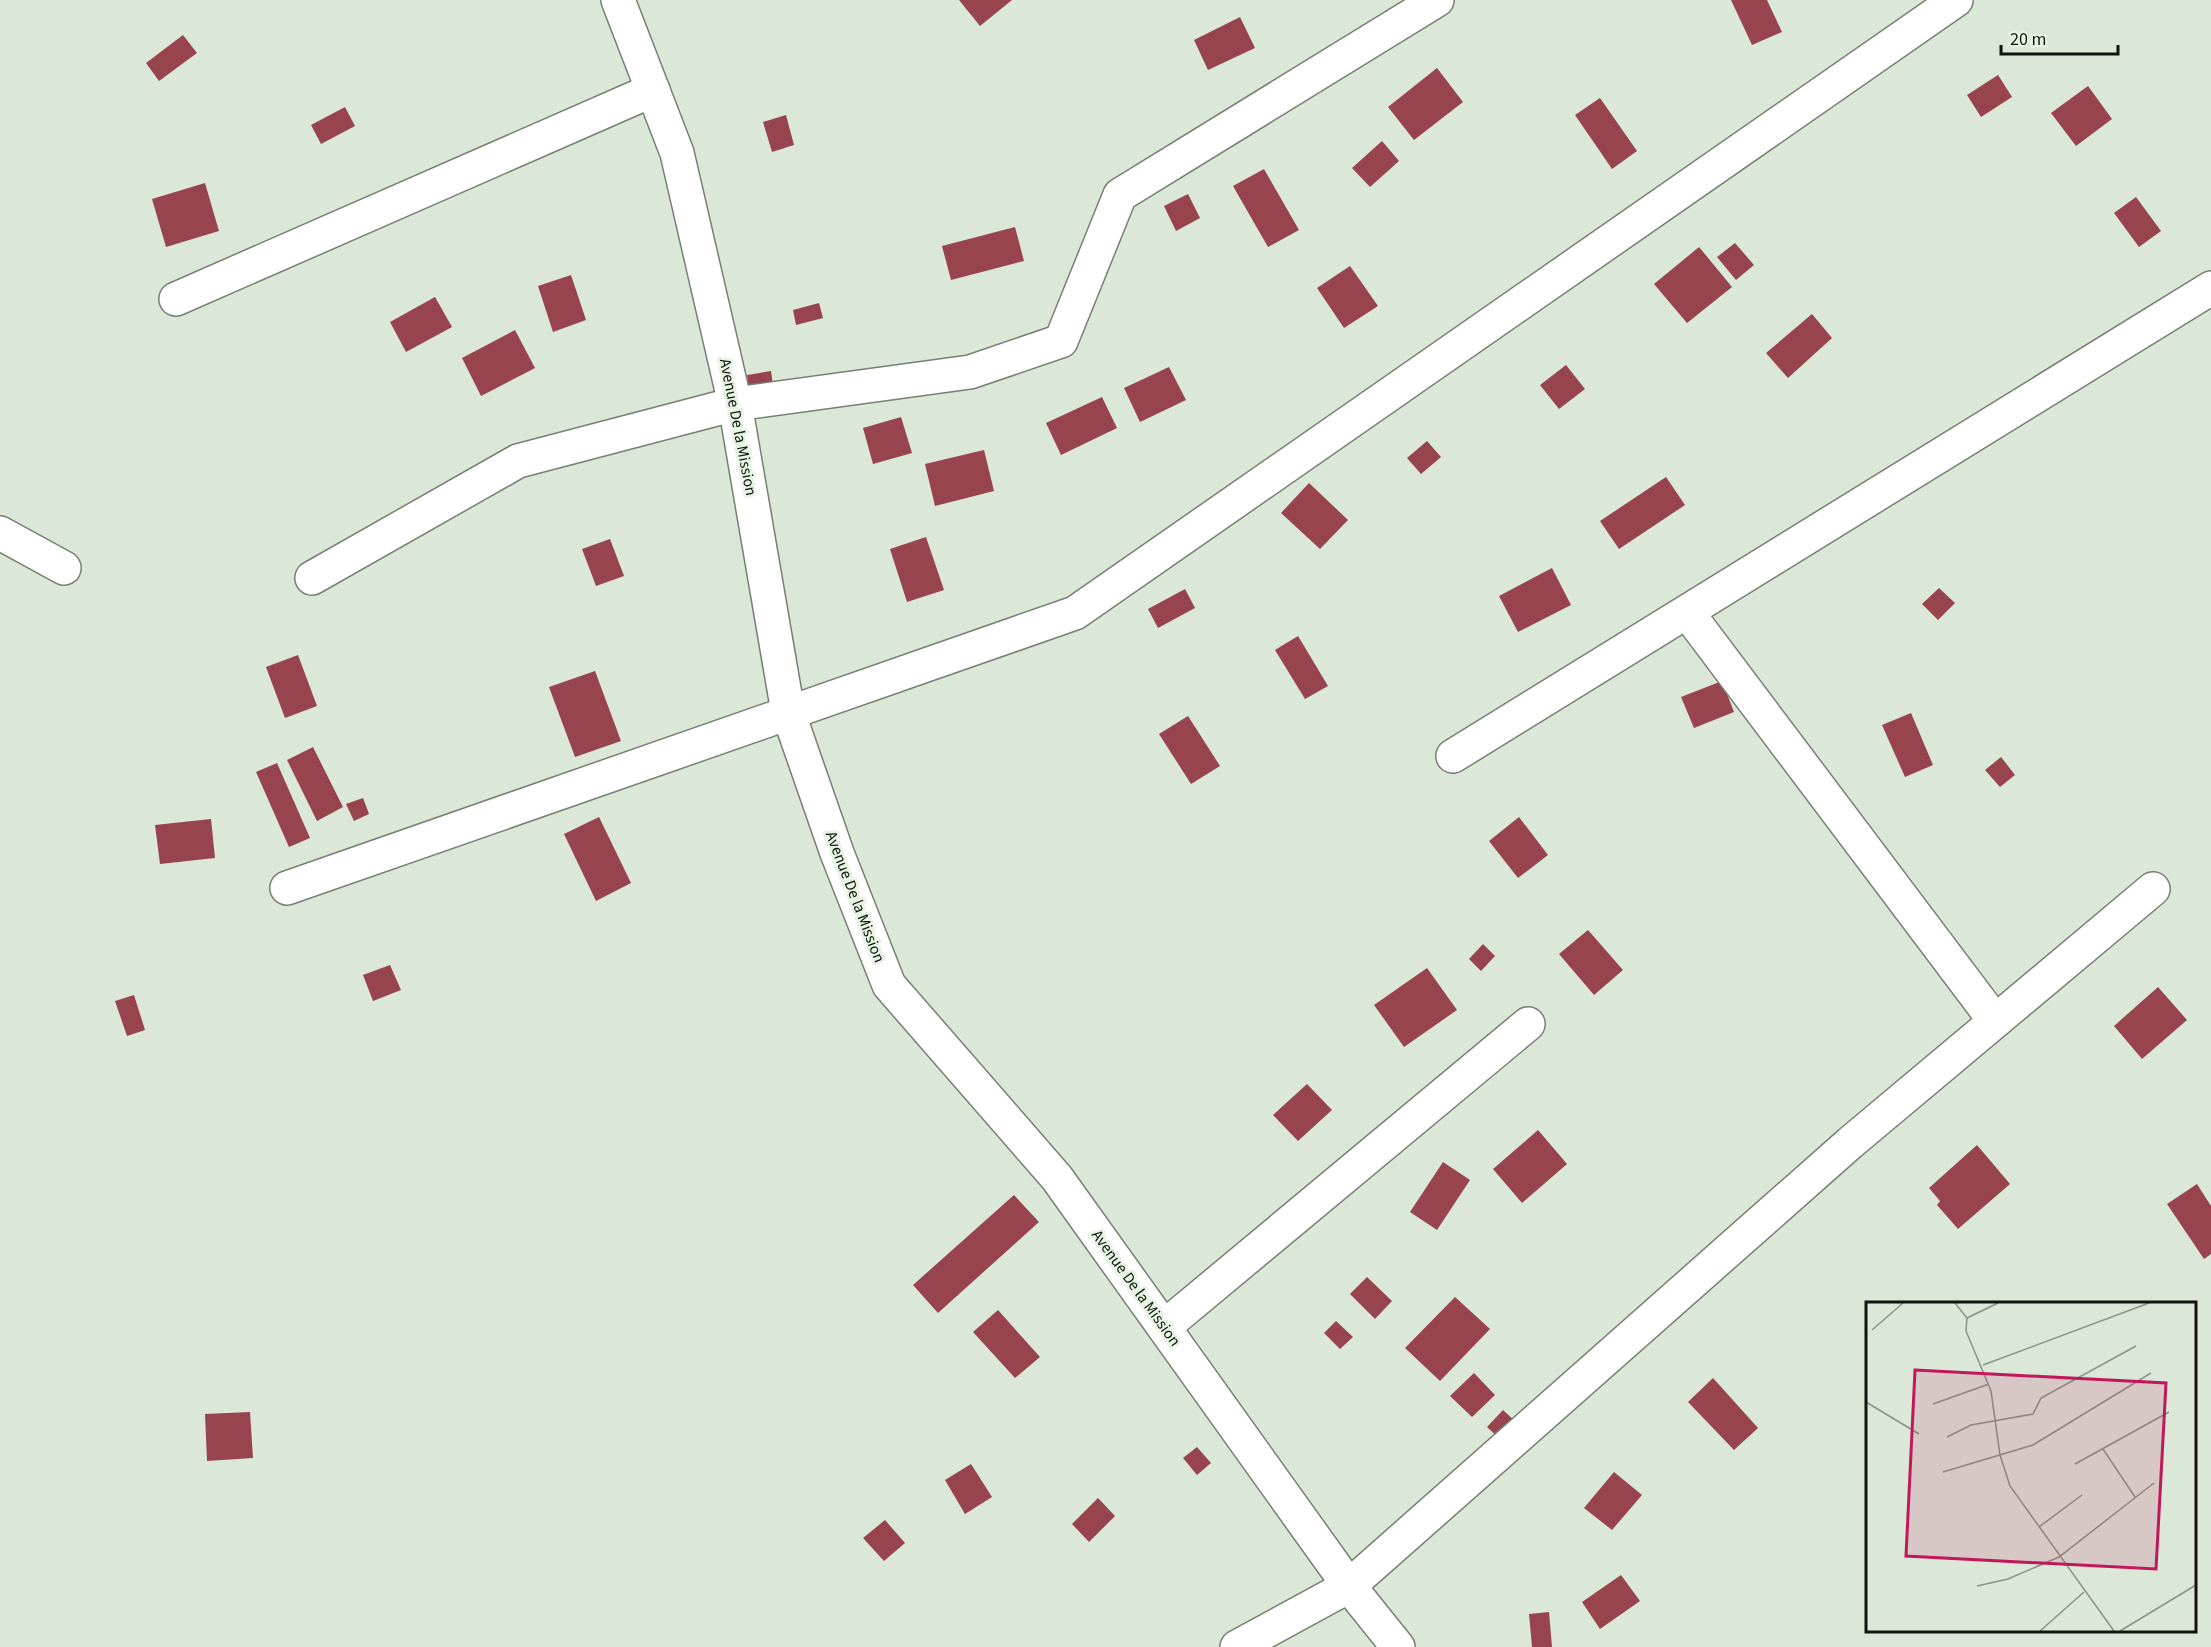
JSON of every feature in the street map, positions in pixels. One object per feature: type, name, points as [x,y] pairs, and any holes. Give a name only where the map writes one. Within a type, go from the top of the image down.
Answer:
[{"type":"street","name":"Avenue De la Mission","points":[[618,0],[677,153],[735,404],[788,712],[837,853],[889,985],[1058,1178],[1349,1586],[1398,1647]]},
{"type":"street","points":[[312,578],[518,461],[735,404],[970,372],[1061,341],[1120,195],[1437,0]]},
{"type":"street","points":[[287,888],[1075,613],[1956,0]]},
{"type":"street","points":[[176,299],[653,90]]},
{"type":"street","points":[[1453,756],[2211,288]]},
{"type":"street","points":[[0,533],[64,568]]},
{"type":"street","points":[[1687,612],[1995,1021]]},
{"type":"street","points":[[1237,1647],[1349,1586],[1850,1143],[2153,889]]},
{"type":"street","points":[[1164,1327],[1528,1024]]},
{"type":"building","points":[[959,0],[1012,0],[980,26]]},
{"type":"building","points":[[1731,0],[1767,0],[1782,32],[1752,45]]},
{"type":"building","points":[[1240,17],[1255,48],[1208,70],[1194,40]]},
{"type":"building","points":[[183,35],[197,53],[159,81],[146,63]]},
{"type":"building","points":[[1437,68],[1463,102],[1414,140],[1388,107]]},
{"type":"building","points":[[1998,75],[2012,97],[1981,117],[1967,95]]},
{"type":"building","points":[[2088,86],[2112,119],[2076,146],[2051,113]]},
{"type":"building","points":[[1600,98],[1637,151],[1612,169],[1575,115]]},
{"type":"building","points":[[345,107],[355,126],[321,144],[311,125]]},
{"type":"building","points":[[786,115],[794,145],[772,152],[763,122]]},
{"type":"building","points":[[1382,141],[1399,161],[1370,187],[1352,168]]},
{"type":"building","points":[[1264,169],[1299,230],[1268,247],[1233,186]]},
{"type":"building","points":[[205,183],[219,231],[166,247],[152,199]]},
{"type":"building","points":[[1188,194],[1200,218],[1176,231],[1164,206]]},
{"type":"building","points":[[2136,197],[2161,231],[2139,247],[2114,213]]},
{"type":"building","points":[[1015,227],[1024,261],[951,280],[942,246]]},
{"type":"building","points":[[1735,243],[1754,265],[1736,280],[1717,257]]},
{"type":"building","points":[[1699,247],[1732,287],[1687,323],[1654,284]]},
{"type":"building","points":[[1350,266],[1378,306],[1344,328],[1317,288]]},
{"type":"building","points":[[571,275],[586,320],[553,332],[538,286]]},
{"type":"building","points":[[435,297],[452,327],[406,352],[390,322]]},
{"type":"building","points":[[819,303],[823,318],[796,325],[793,310]]},
{"type":"building","points":[[1812,314],[1832,338],[1788,378],[1766,353]]},
{"type":"building","points":[[515,330],[535,368],[481,396],[462,358]]},
{"type":"building","points":[[1566,365],[1585,389],[1559,409],[1540,385]]},
{"type":"building","points":[[1169,367],[1186,400],[1140,422],[1124,388]]},
{"type":"building","points":[[771,371],[774,393],[750,396],[747,375]]},
{"type":"building","points":[[1102,397],[1117,428],[1061,455],[1046,423]]},
{"type":"building","points":[[901,417],[912,453],[873,464],[863,428]]},
{"type":"building","points":[[1427,441],[1441,457],[1421,474],[1407,458]]},
{"type":"building","points":[[984,450],[994,491],[935,506],[925,464]]},
{"type":"building","points":[[1666,477],[1685,505],[1619,549],[1600,521]]},
{"type":"building","points":[[1309,483],[1348,520],[1320,549],[1281,513]]},
{"type":"building","points":[[926,537],[944,590],[907,602],[890,549]]},
{"type":"building","points":[[610,539],[624,576],[596,586],[582,549]]},
{"type":"building","points":[[1552,568],[1571,605],[1518,632],[1499,596]]},
{"type":"building","points":[[1939,588],[1955,603],[1938,620],[1922,604]]},
{"type":"building","points":[[1185,589],[1195,608],[1158,628],[1148,609]]},
{"type":"building","points":[[1298,636],[1328,686],[1305,699],[1275,650]]},
{"type":"building","points":[[298,655],[317,706],[285,718],[266,667]]},
{"type":"building","points":[[595,671],[621,741],[575,757],[549,687]]},
{"type":"building","points":[[1722,681],[1734,712],[1694,728],[1681,697]]},
{"type":"building","points":[[1911,713],[1933,765],[1905,777],[1882,725]]},
{"type":"building","points":[[1188,716],[1220,766],[1191,784],[1159,734]]},
{"type":"building","points":[[313,747],[343,807],[317,821],[287,760]]},
{"type":"building","points":[[2001,757],[2015,775],[2000,787],[1985,770]]},
{"type":"building","points":[[277,763],[310,838],[289,847],[256,772]]},
{"type":"building","points":[[363,798],[369,814],[354,821],[346,804]]},
{"type":"building","points":[[599,817],[631,883],[596,901],[564,834]]},
{"type":"building","points":[[1519,817],[1548,855],[1518,878],[1489,841]]},
{"type":"building","points":[[211,819],[215,858],[160,864],[155,825]]},
{"type":"building","points":[[1588,930],[1623,970],[1594,995],[1559,954]]},
{"type":"building","points":[[1483,944],[1495,956],[1481,971],[1469,959]]},
{"type":"building","points":[[390,965],[401,990],[373,1001],[363,975]]},
{"type":"building","points":[[1427,968],[1457,1010],[1404,1047],[1374,1005]]},
{"type":"building","points":[[2158,987],[2187,1020],[2142,1059],[2114,1026]]},
{"type":"building","points":[[134,995],[145,1030],[127,1036],[115,1001]]},
{"type":"building","points":[[1307,1084],[1332,1110],[1298,1141],[1273,1115]]},
{"type":"building","points":[[1538,1130],[1567,1164],[1522,1203],[1493,1169]]},
{"type":"building","points":[[1977,1145],[2010,1184],[1958,1229],[1937,1205],[1940,1201],[1929,1188]]},
{"type":"building","points":[[1443,1162],[1470,1180],[1437,1230],[1410,1212]]},
{"type":"building","points":[[2197,1184],[2211,1206],[2211,1254],[2204,1259],[2167,1204]]},
{"type":"building","points":[[1014,1195],[1039,1222],[938,1313],[913,1285]]},
{"type":"building","points":[[1367,1277],[1392,1301],[1375,1319],[1350,1294]]},
{"type":"building","points":[[1455,1297],[1490,1329],[1440,1381],[1405,1348]]},
{"type":"building","points":[[998,1310],[1040,1357],[1015,1378],[973,1332]]},
{"type":"building","points":[[1336,1321],[1353,1337],[1340,1349],[1324,1333]]},
{"type":"building","points":[[1474,1373],[1495,1395],[1472,1417],[1450,1396]]},
{"type":"building","points":[[1713,1378],[1758,1428],[1734,1450],[1688,1402]]},
{"type":"building","points":[[1503,1410],[1516,1422],[1500,1439],[1487,1427]]},
{"type":"building","points":[[250,1412],[253,1458],[207,1461],[205,1414]]},
{"type":"building","points":[[1197,1447],[1211,1463],[1197,1475],[1183,1458]]},
{"type":"building","points":[[971,1464],[992,1497],[965,1514],[945,1480]]},
{"type":"building","points":[[1614,1472],[1642,1495],[1612,1530],[1584,1508]]},
{"type":"building","points":[[1098,1498],[1115,1516],[1089,1542],[1072,1524]]},
{"type":"building","points":[[885,1520],[905,1543],[884,1561],[863,1538]]},
{"type":"building","points":[[1621,1575],[1640,1601],[1600,1629],[1582,1602]]},
{"type":"building","points":[[1549,1612],[1552,1647],[1532,1647],[1529,1614]]}]
